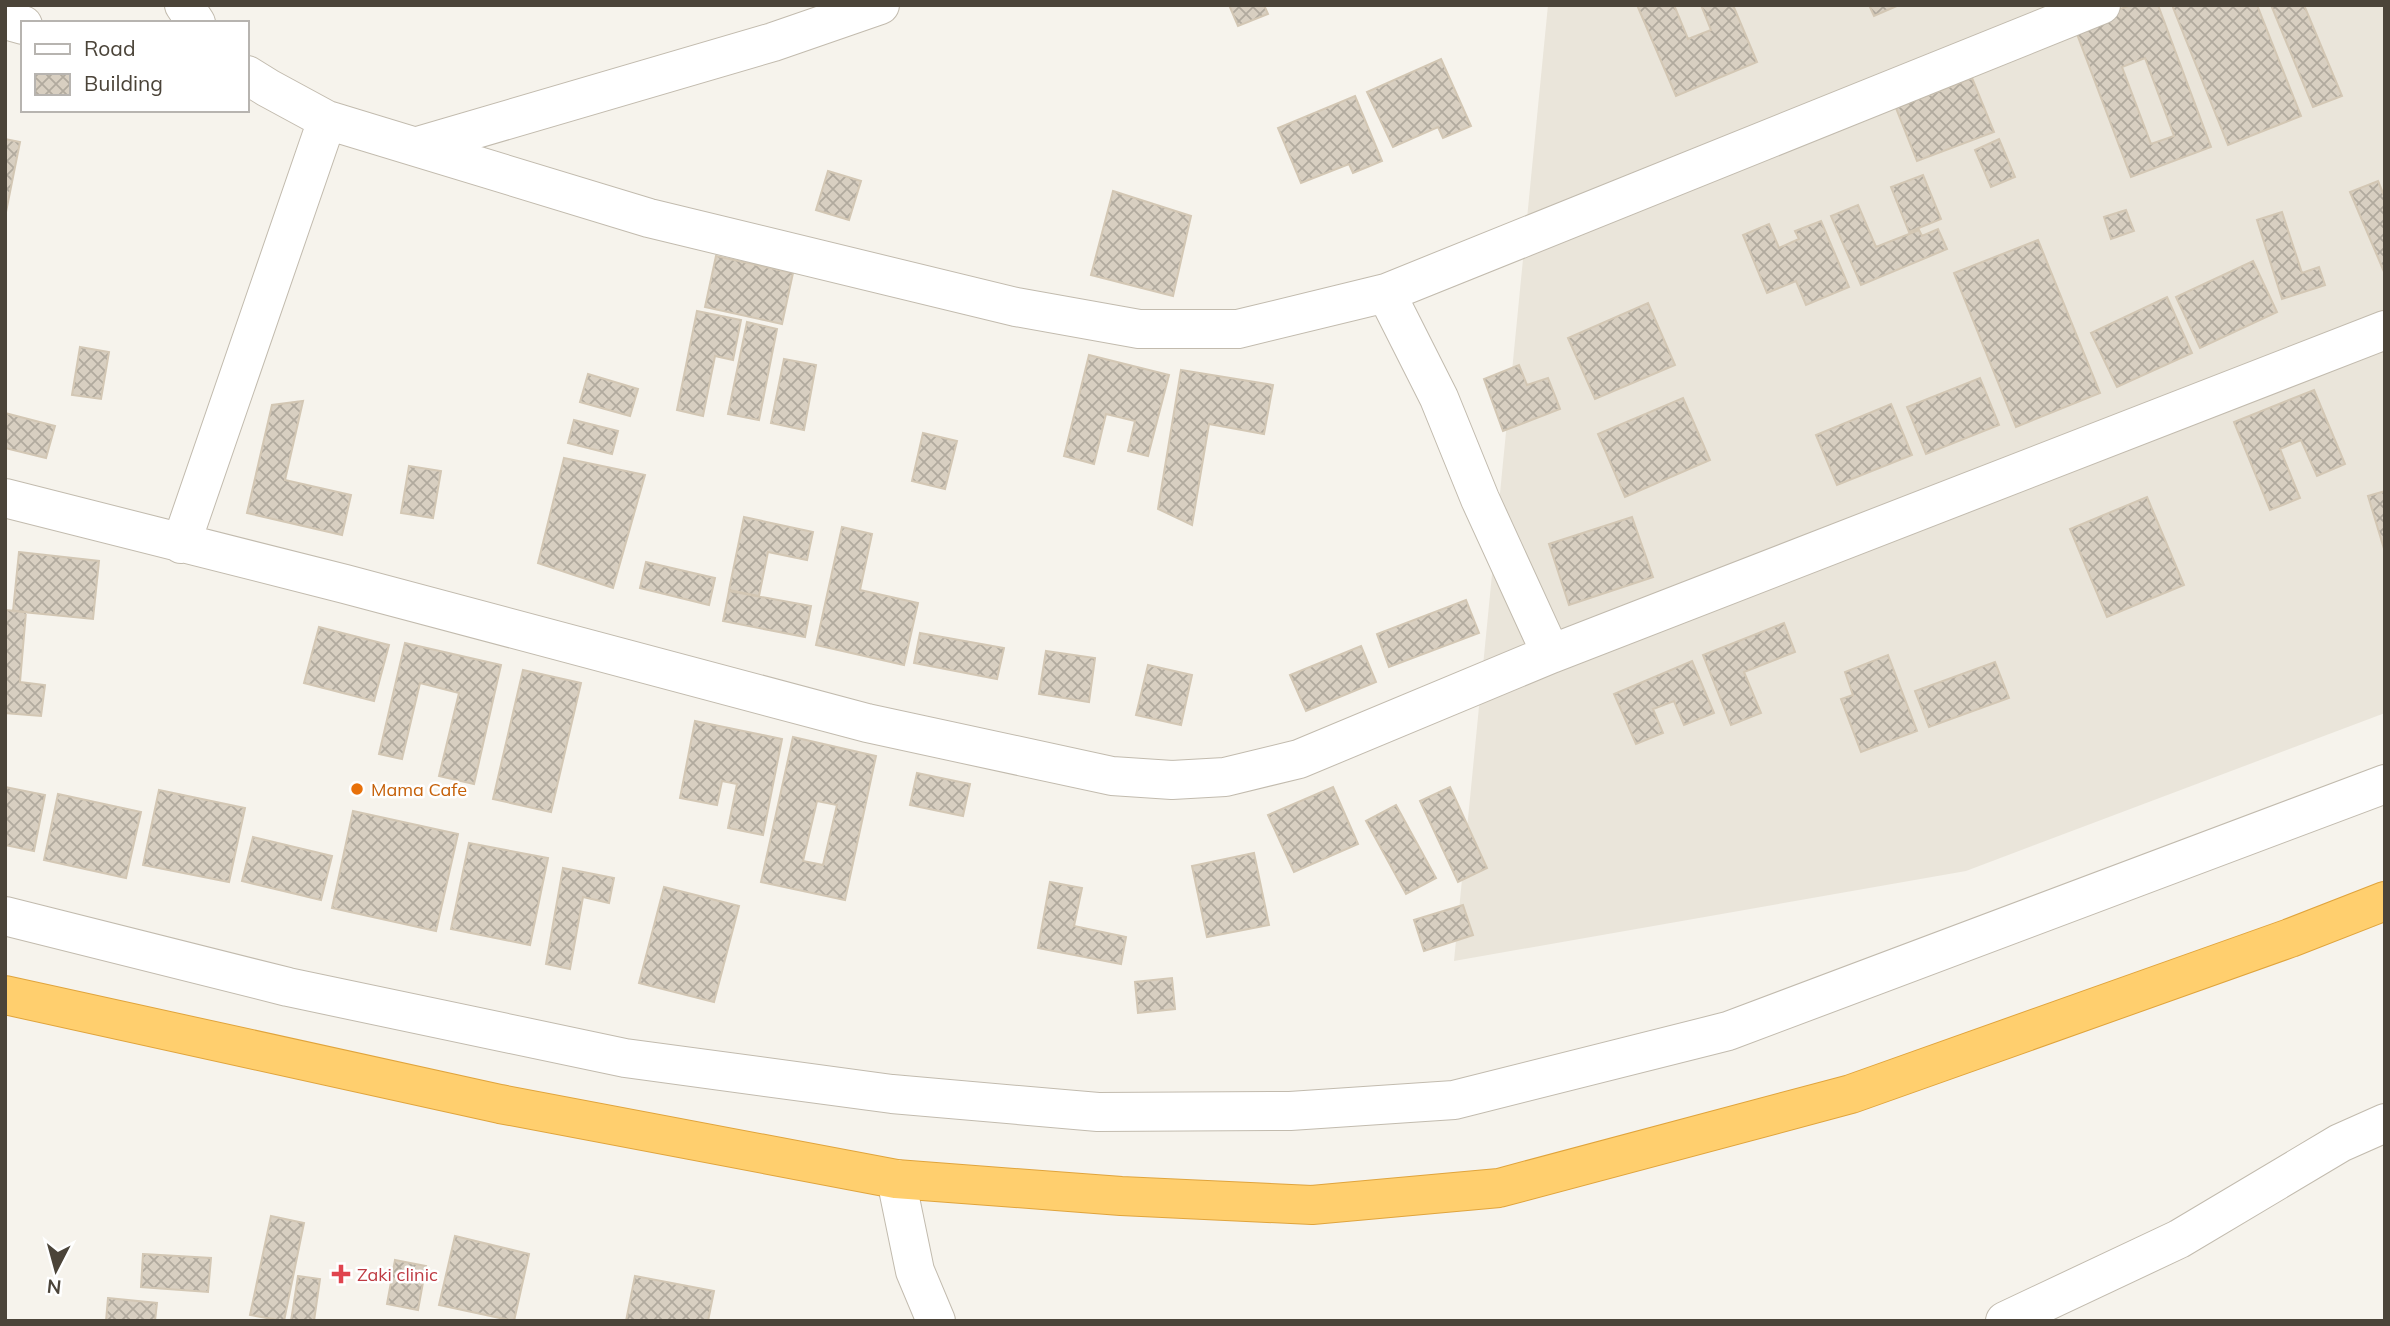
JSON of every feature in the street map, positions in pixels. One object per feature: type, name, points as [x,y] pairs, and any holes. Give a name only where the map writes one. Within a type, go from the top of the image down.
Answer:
[{"type":"highway","points":[[5,995],[500,1104],[896,1179],[1121,1196],[1312,1205],[1499,1188],[1851,1094],[2290,938],[2385,901]]},
{"type":"street","points":[[184,5],[196,21]]},
{"type":"street","points":[[418,146],[773,42],[880,5]]},
{"type":"street","points":[[254,82],[327,120],[649,218],[1016,307],[1139,330],[1238,329],[1386,293],[2101,5]]},
{"type":"street","points":[[181,544],[327,120]]},
{"type":"street","points":[[1386,293],[1439,398],[1480,499],[1551,654]]},
{"type":"street","points":[[5,498],[673,670],[867,723],[1112,776],[1172,780],[1225,777],[1299,759],[1551,654],[2385,330]]},
{"type":"street","points":[[5,916],[288,987],[625,1058],[892,1094],[1098,1112],[1290,1111],[1454,1100],[1728,1031],[2385,784]]},
{"type":"street","points":[[2005,1321],[2179,1239],[2340,1143],[2385,1123]]},
{"type":"street","points":[[896,1179],[915,1271],[936,1321]]},
{"type":"shaded area","points":[[1548,5],[2385,5],[2385,713],[1966,871],[1454,961]]},
{"type":"building","points":[[1229,5],[1264,5],[1268,14],[1238,26]]},
{"type":"building","points":[[1637,5],[1674,5],[1688,39],[1711,30],[1701,5],[1733,5],[1757,62],[1676,96]]},
{"type":"building","points":[[1869,5],[1899,5],[1874,16]]},
{"type":"building","points":[[2131,5],[2158,5],[2211,147],[2131,177],[2074,26]],"holes":[[[2145,58],[2174,136],[2151,144],[2122,67]]]},
{"type":"building","points":[[2172,5],[2257,5],[2301,116],[2228,145]]},
{"type":"building","points":[[2271,5],[2304,5],[2342,96],[2313,107]]},
{"type":"building","points":[[1441,59],[1471,126],[1443,138],[1438,127],[1393,147],[1367,92]]},
{"type":"building","points":[[1972,78],[1994,132],[1917,161],[1896,108]]},
{"type":"building","points":[[1355,96],[1382,161],[1353,173],[1349,164],[1301,183],[1278,128]]},
{"type":"building","points":[[5,139],[20,142],[5,217]]},
{"type":"building","points":[[1999,139],[2015,177],[1991,187],[1975,150]]},
{"type":"building","points":[[828,171],[861,181],[849,220],[816,210]]},
{"type":"building","points":[[1923,175],[1941,219],[1909,232],[1891,187]]},
{"type":"building","points":[[2378,181],[2385,198],[2385,274],[2350,192]]},
{"type":"building","points":[[1113,191],[1191,216],[1173,296],[1091,275]]},
{"type":"building","points":[[1858,205],[1876,247],[1919,230],[1922,236],[1938,229],[1947,249],[1861,285],[1831,216]]},
{"type":"building","points":[[2126,210],[2134,231],[2111,239],[2104,217]]},
{"type":"building","points":[[2282,212],[2302,273],[2319,267],[2325,285],[2282,299],[2257,220]]},
{"type":"building","points":[[1821,221],[1849,287],[1806,305],[1796,281],[1767,293],[1743,235],[1769,224],[1779,248],[1799,239],[1795,231]]},
{"type":"building","points":[[2038,240],[2100,393],[2016,427],[1954,273]]},
{"type":"building","points":[[716,256],[793,273],[782,324],[705,307]]},
{"type":"building","points":[[2253,261],[2277,312],[2200,348],[2176,297]]},
{"type":"building","points":[[2167,297],[2192,353],[2117,387],[2091,333]]},
{"type":"building","points":[[1648,303],[1675,365],[1595,399],[1568,338]]},
{"type":"building","points":[[697,311],[741,320],[733,360],[715,356],[703,416],[677,410]]},
{"type":"building","points":[[747,322],[777,329],[759,420],[728,414]]},
{"type":"building","points":[[80,347],[109,352],[101,399],[72,395]]},
{"type":"building","points":[[1089,355],[1169,375],[1148,456],[1128,451],[1135,421],[1106,414],[1094,464],[1064,456]]},
{"type":"building","points":[[784,359],[816,365],[804,430],[771,423]]},
{"type":"building","points":[[1519,365],[1527,385],[1548,378],[1560,409],[1503,431],[1484,379]]},
{"type":"building","points":[[1181,370],[1273,385],[1264,434],[1209,424],[1192,525],[1158,509]]},
{"type":"building","points":[[588,374],[638,389],[630,416],[580,402]]},
{"type":"building","points":[[1980,378],[1999,425],[1926,454],[1907,407]]},
{"type":"building","points":[[2314,390],[2345,464],[2317,476],[2301,440],[2280,449],[2300,498],[2270,510],[2234,422]]},
{"type":"building","points":[[1683,398],[1710,460],[1625,497],[1598,434]]},
{"type":"building","points":[[303,401],[285,480],[351,495],[342,535],[247,513],[272,405]]},
{"type":"building","points":[[1891,404],[1912,455],[1837,485],[1816,435]]},
{"type":"building","points":[[5,413],[55,426],[46,458],[5,448]]},
{"type":"building","points":[[574,420],[618,431],[612,454],[568,443]]},
{"type":"building","points":[[923,433],[957,441],[945,489],[912,481]]},
{"type":"building","points":[[564,458],[645,475],[613,588],[538,563]]},
{"type":"building","points":[[409,466],[441,471],[433,518],[401,513]]},
{"type":"building","points":[[2385,491],[2385,552],[2368,496]]},
{"type":"building","points":[[2147,497],[2184,585],[2107,617],[2070,529]]},
{"type":"building","points":[[744,517],[813,532],[807,560],[768,552],[759,596],[729,590]]},
{"type":"building","points":[[1632,517],[1653,577],[1569,605],[1549,544]]},
{"type":"building","points":[[842,527],[872,534],[860,590],[918,603],[904,665],[816,645]]},
{"type":"building","points":[[19,552],[99,561],[93,619],[13,611]]},
{"type":"building","points":[[646,562],[715,578],[709,605],[640,588]]},
{"type":"building","points":[[729,591],[811,606],[805,637],[723,621]]},
{"type":"building","points":[[1466,600],[1479,633],[1389,667],[1377,634]]},
{"type":"building","points":[[5,610],[26,612],[20,682],[45,685],[41,716],[5,713]]},
{"type":"building","points":[[1784,623],[1795,652],[1744,672],[1761,713],[1731,725],[1703,655]]},
{"type":"building","points":[[319,627],[389,645],[374,701],[304,683]]},
{"type":"building","points":[[920,633],[1004,648],[997,679],[914,663]]},
{"type":"building","points":[[405,643],[501,665],[474,784],[439,776],[459,693],[420,683],[402,759],[379,754]]},
{"type":"building","points":[[1361,646],[1376,682],[1306,711],[1290,675]]},
{"type":"building","points":[[1046,651],[1095,658],[1089,702],[1039,694]]},
{"type":"building","points":[[1888,655],[1917,731],[1861,752],[1841,699],[1853,695],[1845,672]]},
{"type":"building","points":[[1692,661],[1714,713],[1684,725],[1674,701],[1653,709],[1663,733],[1636,744],[1614,694]]},
{"type":"building","points":[[1995,662],[2009,698],[1929,727],[1915,691]]},
{"type":"building","points":[[1148,665],[1192,675],[1181,725],[1136,715]]},
{"type":"building","points":[[523,670],[581,683],[551,812],[493,799]]},
{"type":"building","points":[[695,721],[782,739],[763,835],[728,828],[737,784],[722,781],[717,805],[680,798]]},
{"type":"building","points":[[793,737],[876,756],[845,900],[761,882]],"holes":[[[817,801],[837,805],[823,865],[803,861]]]},
{"type":"building","points":[[917,773],[970,784],[963,816],[910,805]]},
{"type":"building","points":[[5,787],[45,795],[34,851],[5,845]]},
{"type":"building","points":[[1333,787],[1358,844],[1294,872],[1268,815]]},
{"type":"building","points":[[1450,787],[1487,868],[1458,882],[1420,801]]},
{"type":"building","points":[[159,790],[245,808],[229,882],[143,865]]},
{"type":"building","points":[[58,794],[141,812],[126,878],[44,860]]},
{"type":"building","points":[[1396,805],[1436,878],[1406,894],[1366,821]]},
{"type":"building","points":[[353,811],[458,834],[436,931],[332,908]]},
{"type":"building","points":[[253,837],[332,856],[321,900],[242,881]]},
{"type":"building","points":[[469,843],[548,858],[530,945],[451,929]]},
{"type":"building","points":[[1254,853],[1269,925],[1207,937],[1192,866]]},
{"type":"building","points":[[563,868],[614,878],[609,903],[583,897],[570,969],[546,964]]},
{"type":"building","points":[[1050,882],[1082,888],[1074,926],[1126,937],[1121,964],[1038,948]]},
{"type":"building","points":[[664,887],[739,906],[714,1002],[639,983]]},
{"type":"building","points":[[1463,905],[1473,935],[1424,951],[1414,920]]},
{"type":"building","points":[[1172,978],[1175,1009],[1138,1013],[1135,982]]},
{"type":"building","points":[[271,1216],[304,1223],[284,1321],[250,1315]]},
{"type":"building","points":[[455,1236],[529,1254],[514,1321],[439,1305]]},
{"type":"building","points":[[143,1254],[211,1258],[208,1292],[141,1287]]},
{"type":"building","points":[[395,1260],[426,1266],[418,1310],[387,1304]]},
{"type":"building","points":[[298,1276],[320,1279],[314,1321],[291,1321]]},
{"type":"building","points":[[635,1276],[714,1291],[708,1321],[626,1321]]},
{"type":"building","points":[[108,1298],[157,1303],[155,1321],[106,1321]]},
{"type":"place","name":"Mama Cafe","points":[[357,789]]},
{"type":"place","name":"Zaki clinic","points":[[341,1274]]}]
